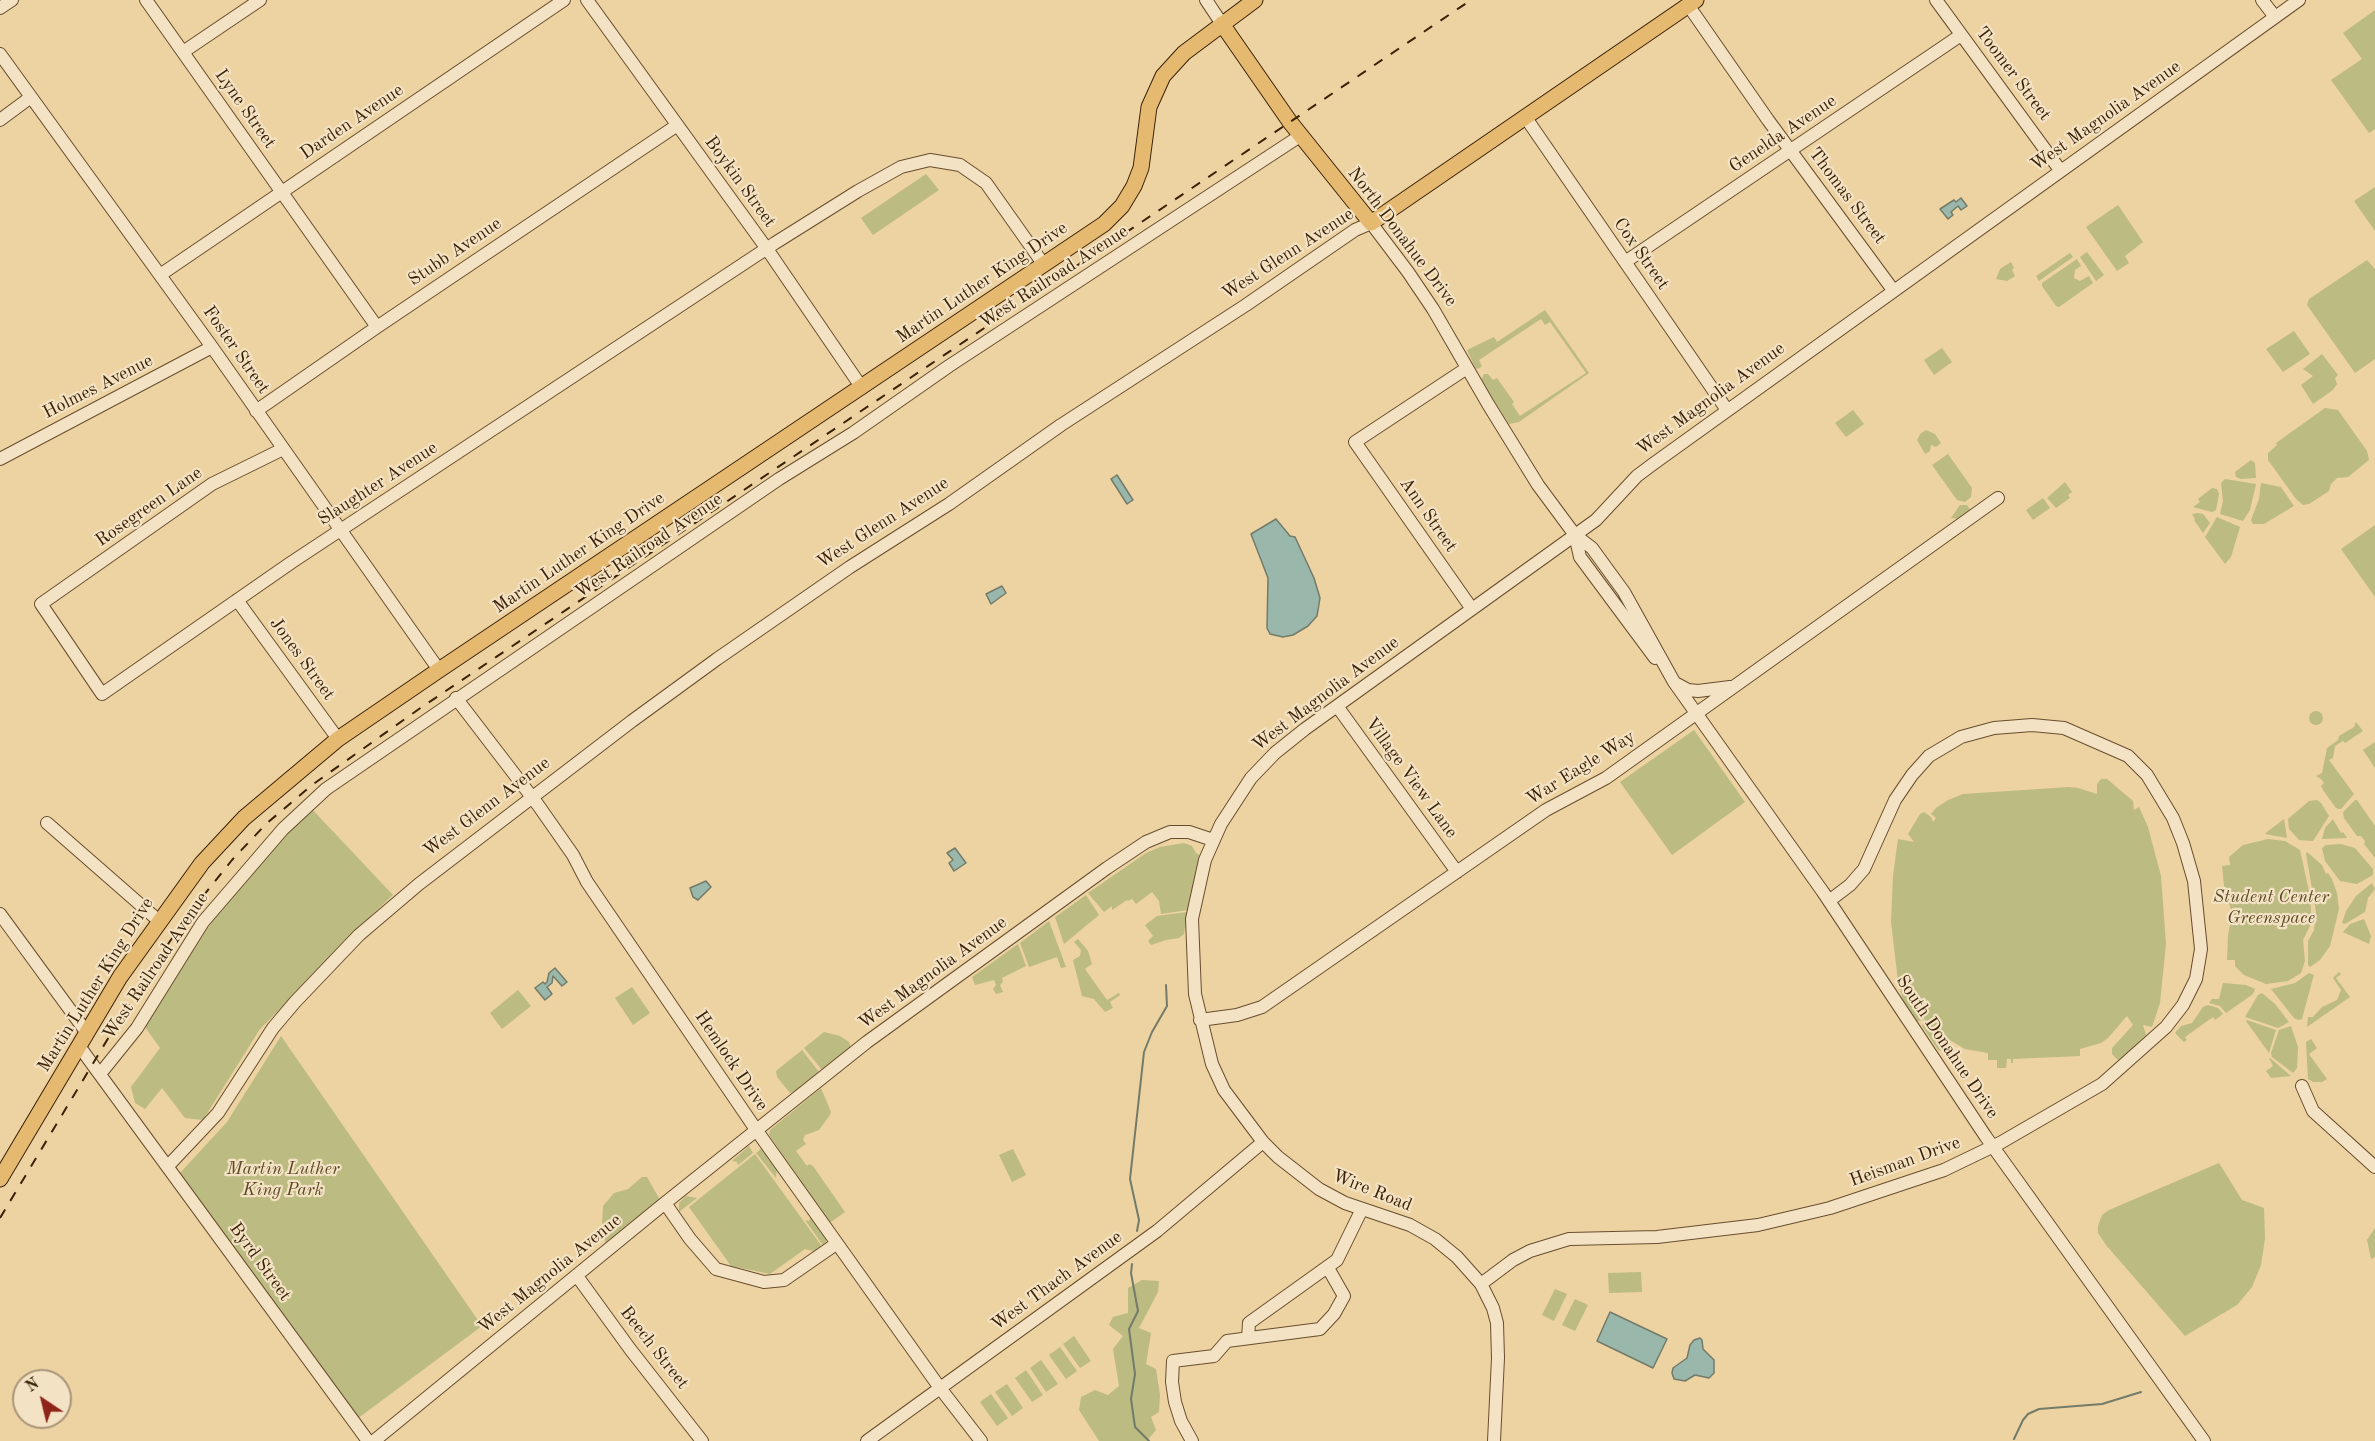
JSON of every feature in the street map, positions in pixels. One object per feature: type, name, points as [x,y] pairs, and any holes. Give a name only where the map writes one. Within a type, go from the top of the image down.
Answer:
[{"type":"main road","name":"Martin Luther King Drive","points":[[0,1179],[120,977],[202,863],[244,818],[338,740],[439,670],[1104,224],[1122,206],[1134,186],[1141,168],[1149,107],[1163,76],[1184,53],[1255,0]]},
{"type":"main road","name":"West Glenn Avenue","points":[[1371,223],[1692,3]]},
{"type":"main road","name":"North Donahue Drive","points":[[1222,24],[1300,136],[1371,223]]},
{"type":"street","points":[[0,8],[12,0]]},
{"type":"street","name":"Lyne Street","points":[[146,0],[377,327]]},
{"type":"street","points":[[183,52],[260,0]]},
{"type":"street","name":"Darden Avenue","points":[[160,275],[564,0]]},
{"type":"street","name":"Boykin Street","points":[[587,0],[767,249],[862,388]]},
{"type":"street","name":"North Donahue Drive","points":[[1206,0],[1222,24]]},
{"type":"street","name":"Toomer Street","points":[[1936,0],[2060,170]]},
{"type":"street","points":[[2262,0],[2275,17]]},
{"type":"street","name":"West Magnolia Avenue","points":[[374,1441],[665,1203],[867,1042],[1146,842],[1176,831],[1198,834],[1213,840],[1236,798],[1257,771],[1275,753],[1575,535],[1608,508],[1636,476],[2299,0]]},
{"type":"street","name":"Thomas Street","points":[[1692,3],[1791,150],[1893,290]]},
{"type":"street","name":"Genelda Avenue","points":[[1625,262],[1961,35]]},
{"type":"street","name":"Foster Street","points":[[0,54],[212,347],[439,670]]},
{"type":"street","points":[[0,120],[31,97]]},
{"type":"street","name":"Cox Street","points":[[1526,118],[1727,410]]},
{"type":"street","name":"Stubb Avenue","points":[[256,411],[676,126]]},
{"type":"street","name":"West Railroad Avenue","points":[[100,1074],[137,1028],[203,922],[282,829],[326,789],[778,479],[853,433],[949,366],[1300,136]]},
{"type":"street","name":"Slaughter Avenue","points":[[40,604],[102,694],[340,531],[767,249],[901,167],[930,160],[960,165],[986,183],[1044,265]]},
{"type":"street","name":"North Donahue Drive","points":[[1371,223],[1433,309],[1523,463],[1575,535]]},
{"type":"street","name":"West Glenn Avenue","points":[[168,1166],[218,1113],[273,1028],[359,935],[419,884],[665,696],[825,584],[949,504],[1071,418],[1246,305],[1355,230],[1371,223]]},
{"type":"street","name":"Holmes Avenue","points":[[0,459],[212,347]]},
{"type":"street","name":"Ann Street","points":[[1467,368],[1355,442],[1472,609]]},
{"type":"street","name":"Rosegreen Lane","points":[[40,604],[212,484],[283,449]]},
{"type":"street","name":"War Eagle Way","points":[[1200,1020],[1237,1015],[1262,1007],[1546,810],[1606,778],[1998,498]]},
{"type":"street","name":"South Donahue Drive","points":[[1575,535],[1580,557],[1643,644],[1666,670],[1829,901],[1993,1147],[2204,1441]]},
{"type":"street","name":"Jones Street","points":[[237,600],[338,740]]},
{"type":"street","points":[[1674,682],[1688,690],[1698,692],[1735,687]]},
{"type":"street","name":"Hemlock Drive","points":[[456,698],[532,797],[757,1131],[940,1388],[981,1441]]},
{"type":"street","name":"Village View Lane","points":[[1337,706],[1457,872]]},
{"type":"street","name":"Heisman Drive","points":[[1480,1284],[1513,1260],[1540,1247],[1569,1239],[1657,1237],[1715,1232],[1768,1223],[1830,1208],[1929,1176],[1993,1147],[2102,1084],[2166,1027],[2183,1005],[2196,979],[2201,949],[2194,881],[2173,818],[2147,775],[2128,756],[2064,728],[2032,725],[1994,728],[1961,737],[1929,756],[1912,775],[1895,800],[1864,869],[1850,885],[1829,901]]},
{"type":"street","points":[[47,823],[159,921]]},
{"type":"street","name":"Wire Road","points":[[1213,840],[1199,884],[1192,919],[1192,961],[1200,1020],[1212,1064],[1224,1090],[1263,1142],[1278,1157],[1319,1189],[1345,1203],[1410,1225],[1435,1239],[1457,1257],[1480,1284],[1494,1308],[1497,1323],[1494,1441]]},
{"type":"street","name":"Byrd Street","points":[[0,914],[83,1040],[100,1074],[368,1441]]},
{"type":"street","points":[[2302,1086],[2313,1111],[2375,1167]]},
{"type":"street","name":"West Thach Avenue","points":[[867,1441],[1157,1231],[1263,1142]]},
{"type":"street","points":[[665,1203],[696,1247],[716,1269],[764,1282],[784,1280],[836,1244]]},
{"type":"street","points":[[1248,1338],[1249,1323],[1337,1260],[1362,1209]]},
{"type":"street","points":[[1192,1441],[1181,1421],[1175,1402],[1172,1382],[1173,1361],[1214,1356],[1227,1341],[1320,1329],[1334,1314],[1344,1296],[1328,1268]]},
{"type":"street","name":"Beech Street","points":[[577,1276],[630,1349],[702,1441]]},
{"type":"green space","points":[[2375,10],[2375,129],[2369,133],[2331,80],[2362,59],[2343,33]]},
{"type":"green space","points":[[926,174],[939,190],[873,235],[861,218]]},
{"type":"green space","points":[[2375,187],[2375,231],[2354,201]]},
{"type":"green space","points":[[2118,205],[2143,242],[2125,256],[2129,263],[2117,271],[2086,227]]},
{"type":"green space","points":[[2087,252],[2104,275],[2096,281],[2080,257]]},
{"type":"green space","points":[[2070,253],[2073,257],[2039,281],[2036,276]]},
{"type":"green space","points":[[2077,259],[2081,266],[2075,270],[2074,278],[2080,281],[2089,276],[2093,283],[2059,307],[2056,306],[2042,283]]},
{"type":"green space","points":[[2367,260],[2375,269],[2375,359],[2355,373],[2307,305],[2309,299]]},
{"type":"green space","points":[[2011,262],[2015,276],[2007,281],[1996,279],[2000,269]]},
{"type":"green space","points":[[1545,310],[1589,373],[1519,422],[1509,424],[1481,380],[1484,374],[1488,374],[1493,380],[1497,378],[1514,402],[1512,404],[1520,416],[1586,373],[1550,322],[1545,325],[1541,319],[1479,360],[1482,366],[1478,369],[1475,368],[1467,350],[1494,337],[1497,342]]},
{"type":"green space","points":[[2294,331],[2310,354],[2283,372],[2266,349]]},
{"type":"green space","points":[[1942,348],[1952,362],[1934,375],[1924,360]]},
{"type":"green space","points":[[2322,354],[2338,375],[2335,378],[2337,384],[2333,390],[2313,404],[2301,385],[2313,376],[2303,369]]},
{"type":"green space","points":[[2325,408],[2338,410],[2367,451],[2369,460],[2348,477],[2337,478],[2331,484],[2329,491],[2309,504],[2303,505],[2296,499],[2268,460],[2268,453],[2277,445],[2276,443]]},
{"type":"green space","points":[[1853,410],[1864,424],[1846,437],[1835,423]]},
{"type":"green space","points":[[1926,430],[1935,434],[1941,443],[1936,447],[1931,445],[1930,451],[1925,454],[1917,440]]},
{"type":"green space","points":[[1948,454],[1972,488],[1971,497],[1965,502],[1957,500],[1932,465]]},
{"type":"green space","points":[[2251,460],[2255,463],[2256,478],[2236,477],[2235,472]]},
{"type":"green space","points":[[2225,479],[2256,484],[2250,510],[2243,521],[2220,514],[2223,501],[2221,483]]},
{"type":"green space","points":[[2065,482],[2072,492],[2068,495],[2070,498],[2056,508],[2047,498]]},
{"type":"green space","points":[[2261,483],[2281,487],[2294,506],[2264,524],[2253,524],[2251,520],[2259,499]]},
{"type":"green space","points":[[2212,488],[2217,489],[2219,494],[2216,510],[2212,512],[2193,507],[2200,502],[2198,499]]},
{"type":"green space","points":[[2043,498],[2050,508],[2033,520],[2026,510]]},
{"type":"green space","points":[[1960,505],[1967,505],[1971,511],[1960,519],[1951,518]]},
{"type":"green space","points":[[2192,514],[2203,514],[2210,523],[2203,533]]},
{"type":"green space","points":[[2217,517],[2240,527],[2231,557],[2225,564],[2205,537]]},
{"type":"green space","points":[[2375,525],[2375,597],[2341,549]]},
{"type":"green space","points":[[2313,711],[2319,711],[2323,718],[2319,725],[2313,725],[2309,721],[2309,715]]},
{"type":"green space","points":[[2356,722],[2363,731],[2345,743],[2343,741],[2335,746],[2333,758],[2329,760],[2354,794],[2339,809],[2323,790],[2321,786],[2324,783],[2316,776],[2322,773],[2327,748],[2338,740],[2339,736],[2354,727]]},
{"type":"green space","points":[[1694,730],[1745,802],[1672,855],[1620,782]]},
{"type":"green space","points":[[2375,742],[2375,768],[2363,750]]},
{"type":"green space","points":[[2101,779],[2107,779],[2133,801],[2134,810],[2139,807],[2148,827],[2161,876],[2166,944],[2160,1003],[2152,1027],[2143,1025],[2146,1035],[2123,1059],[2118,1060],[2112,1054],[2112,1048],[2133,1025],[2127,1016],[2101,1043],[2080,1049],[2080,1056],[2013,1059],[2013,1063],[2011,1059],[2007,1059],[2006,1068],[1997,1068],[1997,1060],[1988,1060],[1988,1053],[1965,1049],[1948,1039],[1947,1048],[1942,1051],[1938,1050],[1922,1026],[1925,1019],[1909,1024],[1898,981],[1891,922],[1893,876],[1898,839],[1914,842],[1908,834],[1920,814],[1924,812],[1931,817],[1933,822],[1936,818],[1931,814],[1936,808],[1963,794],[2069,787],[2097,794],[2097,784]]},
{"type":"green space","points":[[2317,800],[2329,816],[2313,841],[2299,840],[2289,829],[2288,819],[2309,801]]},
{"type":"green space","points":[[2355,800],[2375,826],[2375,858],[2364,844],[2365,841],[2361,836],[2357,836],[2344,818],[2343,812]]},
{"type":"green space","points":[[309,806],[393,895],[343,942],[324,965],[260,1029],[203,1120],[185,1118],[162,1088],[145,1109],[135,1103],[131,1087],[160,1048],[145,1027],[221,907]]},
{"type":"green space","points":[[2284,819],[2287,838],[2265,834],[2267,832]]},
{"type":"green space","points":[[2333,819],[2341,833],[2343,832],[2347,838],[2322,839],[2325,828]]},
{"type":"green space","name":"Student Center Greenspace","points":[[2268,839],[2285,841],[2300,850],[2311,911],[2310,926],[2303,940],[2305,961],[2301,973],[2288,981],[2266,984],[2244,975],[2235,966],[2235,960],[2227,960],[2232,913],[2224,886],[2222,866],[2230,865],[2229,857],[2243,845]]},
{"type":"green space","points":[[1184,843],[1192,846],[1200,855],[1188,910],[1161,914],[1159,901],[1152,892],[1136,904],[1132,899],[1127,900],[1112,910],[1112,906],[1104,912],[1088,893],[1146,853],[1160,847]]},
{"type":"green space","points":[[2341,844],[2355,848],[2373,869],[2373,875],[2357,884],[2340,881],[2325,861],[2322,848],[2326,845]]},
{"type":"green space","points":[[2307,852],[2322,865],[2326,874],[2328,873],[2332,879],[2339,909],[2330,946],[2320,960],[2310,967],[2308,965],[2308,941],[2314,930],[2316,912]]},
{"type":"green space","points":[[2372,883],[2375,889],[2368,898],[2365,912],[2345,924],[2342,923],[2346,911],[2356,896]]},
{"type":"green space","points":[[1086,895],[1099,915],[1064,944],[1055,917]]},
{"type":"green space","points":[[1187,912],[1184,934],[1179,938],[1151,945],[1148,941],[1153,936],[1145,925],[1157,916]]},
{"type":"green space","points":[[2364,919],[2371,936],[2369,944],[2343,932],[2350,924]]},
{"type":"green space","points":[[1049,921],[1066,967],[1061,968],[1057,957],[1029,967],[1020,943]]},
{"type":"green space","points":[[1078,939],[1088,951],[1092,964],[1085,969],[1107,1000],[1119,993],[1120,995],[1110,1002],[1113,1008],[1105,1012],[1094,999],[1082,996],[1073,960],[1080,956],[1081,950],[1074,942]]},
{"type":"green space","points":[[1018,944],[1026,966],[1002,978],[1003,982],[1000,985],[1003,992],[996,994],[993,989],[996,985],[994,980],[975,985],[972,977]]},
{"type":"green space","points":[[2339,972],[2341,974],[2336,978],[2350,997],[2307,1027],[2308,1017],[2313,1017],[2322,1007],[2337,1000],[2341,990],[2333,978]]},
{"type":"green space","points":[[2309,973],[2314,975],[2302,1019],[2298,1020],[2271,989],[2295,983]]},
{"type":"green space","points":[[2223,983],[2246,985],[2255,989],[2253,994],[2226,1013],[2220,1006],[2209,1003],[2212,999],[2219,999]]},
{"type":"green space","points":[[632,987],[650,1013],[633,1025],[615,998]]},
{"type":"green space","points":[[518,990],[531,1006],[502,1029],[490,1013]]},
{"type":"green space","points":[[2262,993],[2275,1004],[2289,1022],[2278,1028],[2245,1017],[2258,995]]},
{"type":"green space","points":[[2208,1005],[2218,1008],[2223,1014],[2215,1020],[2213,1017],[2185,1037],[2187,1040],[2184,1042],[2175,1033],[2181,1026],[2192,1023],[2203,1007]]},
{"type":"green space","points":[[2246,1021],[2276,1030],[2269,1053]]},
{"type":"green space","points":[[2291,1026],[2298,1047],[2297,1068],[2293,1073],[2272,1057],[2271,1053],[2279,1030]]},
{"type":"green space","points":[[824,1032],[840,1036],[849,1042],[851,1047],[822,1070],[804,1048]]},
{"type":"green space","name":"Martin Luther King Park","points":[[281,1036],[482,1326],[357,1419],[180,1173],[227,1122]]},
{"type":"green space","points":[[2311,1039],[2317,1048],[2309,1054],[2327,1079],[2322,1082],[2313,1082],[2308,1079],[2306,1042]]},
{"type":"green space","points":[[802,1050],[819,1072],[796,1091],[790,1093],[777,1077],[776,1071]]},
{"type":"green space","points":[[2269,1058],[2291,1076],[2271,1078],[2266,1071],[2273,1066]]},
{"type":"green space","points":[[821,1088],[831,1112],[830,1115],[819,1130],[805,1135],[803,1140],[806,1144],[796,1151],[807,1166],[809,1164],[813,1166],[845,1212],[831,1222],[828,1221],[769,1135],[770,1130]]},
{"type":"green space","points":[[749,1146],[753,1153],[738,1165],[737,1162],[732,1161]]},
{"type":"green space","points":[[763,1147],[777,1167],[776,1178],[756,1153]]},
{"type":"green space","points":[[1013,1149],[1026,1175],[1012,1182],[999,1155]]},
{"type":"green space","points":[[755,1154],[823,1248],[817,1252],[805,1249],[770,1274],[731,1266],[689,1207]]},
{"type":"green space","points":[[2219,1163],[2242,1200],[2264,1208],[2265,1239],[2261,1265],[2252,1287],[2237,1305],[2185,1336],[2106,1245],[2098,1233],[2098,1226],[2102,1215],[2109,1210]]},
{"type":"green space","points":[[642,1177],[647,1177],[660,1200],[606,1245],[602,1224],[603,1206],[614,1193],[628,1189]]},
{"type":"green space","points":[[686,1196],[697,1198],[679,1212],[679,1203]]},
{"type":"green space","points":[[811,1215],[827,1238],[824,1247],[805,1220],[809,1221]]},
{"type":"green space","points":[[2375,1228],[2375,1257],[2371,1259],[2367,1240]]},
{"type":"green space","points":[[1641,1272],[1642,1292],[1609,1293],[1608,1273]]},
{"type":"green space","points":[[1142,1280],[1159,1281],[1158,1292],[1139,1328],[1151,1333],[1146,1364],[1156,1369],[1160,1395],[1159,1412],[1151,1417],[1156,1430],[1147,1441],[1099,1441],[1079,1410],[1081,1397],[1095,1390],[1108,1395],[1119,1386],[1113,1349],[1123,1336],[1109,1325],[1113,1317],[1128,1313],[1128,1288]]},
{"type":"green space","points":[[1555,1289],[1567,1294],[1554,1321],[1542,1315]]},
{"type":"green space","points":[[1575,1299],[1588,1305],[1575,1331],[1562,1325]]},
{"type":"green space","points":[[1074,1336],[1091,1361],[1080,1368],[1063,1344]]},
{"type":"green space","points":[[1060,1347],[1077,1371],[1066,1379],[1049,1355]]},
{"type":"green space","points":[[1041,1360],[1058,1384],[1046,1392],[1030,1368]]},
{"type":"green space","points":[[1026,1370],[1043,1395],[1032,1402],[1015,1378]]},
{"type":"green space","points":[[1007,1384],[1023,1408],[1012,1416],[995,1392]]},
{"type":"green space","points":[[991,1394],[1008,1418],[997,1426],[980,1402]]},
{"type":"shaded area","points":[[1961,198],[1967,206],[1961,210],[1958,206],[1951,212],[1953,215],[1948,219],[1940,209]]},
{"type":"shaded area","points":[[1117,475],[1133,500],[1127,504],[1111,479]]},
{"type":"shaded area","points":[[1276,519],[1290,536],[1295,537],[1314,578],[1320,598],[1317,616],[1308,626],[1293,635],[1283,637],[1270,634],[1267,628],[1268,578],[1251,534]]},
{"type":"shaded area","points":[[1002,586],[1006,593],[991,604],[986,594]]},
{"type":"shaded area","points":[[955,848],[966,863],[954,871],[949,863],[953,860],[947,853]]},
{"type":"shaded area","points":[[706,881],[711,887],[698,900],[693,897],[690,888]]},
{"type":"shaded area","points":[[555,968],[567,982],[562,986],[553,976],[552,983],[547,987],[552,994],[545,1000],[535,988],[547,982],[549,973]]},
{"type":"shaded area","points":[[1610,1312],[1667,1339],[1653,1368],[1597,1341]]},
{"type":"shaded area","points":[[1700,1338],[1703,1349],[1714,1360],[1714,1373],[1709,1378],[1695,1375],[1685,1381],[1674,1379],[1673,1368],[1687,1358],[1690,1345],[1694,1340]]},
{"type":"waterway","points":[[1137,1231],[1139,1220],[1130,1179],[1144,1052],[1167,1006],[1166,985]]},
{"type":"waterway","points":[[1132,1264],[1131,1273],[1138,1311],[1129,1329],[1135,1374],[1131,1399],[1135,1427],[1149,1441]]},
{"type":"waterway","points":[[2014,1439],[2023,1420],[2028,1414],[2039,1409],[2102,1404],[2141,1392]]},
{"type":"railway","points":[[0,1218],[142,982],[188,915],[232,860],[266,824],[312,785],[419,709],[1471,0]]}]
